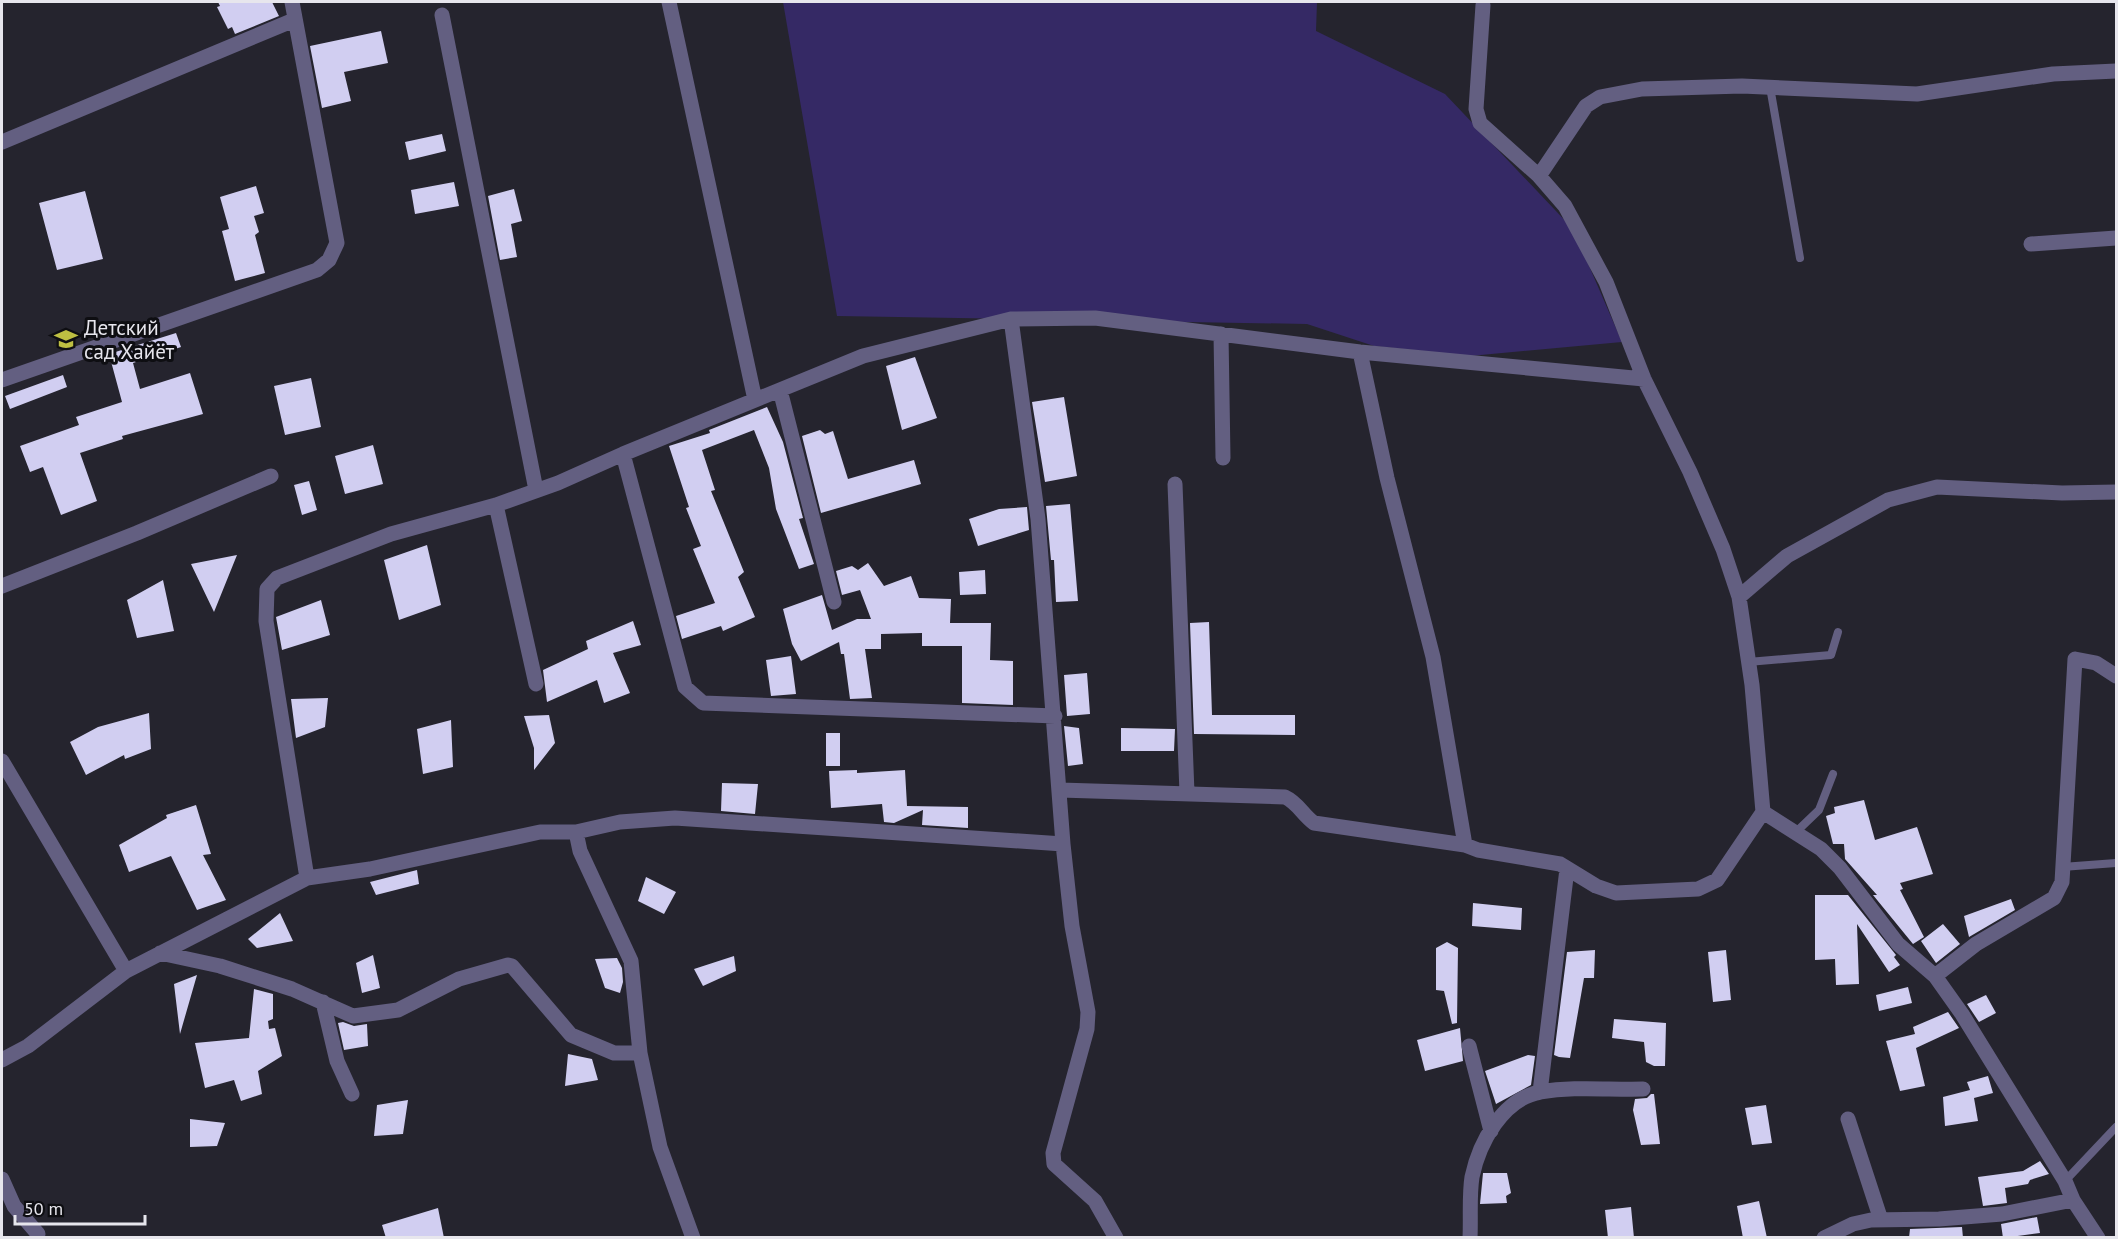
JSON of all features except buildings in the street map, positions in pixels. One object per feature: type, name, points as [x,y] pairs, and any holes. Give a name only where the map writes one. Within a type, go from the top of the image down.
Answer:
[{"type":"street","points":[[2,380],[317,270],[329,260],[337,243],[292,2]]},
{"type":"street","points":[[669,2],[755,400]]},
{"type":"street","points":[[1060,790],[1285,796],[1296,802],[1304,815],[1314,822],[1465,845],[1479,850],[1560,864],[1596,886],[1616,893],[1698,889],[1717,880],[1763,812],[1739,597],[1723,549],[1690,472],[1644,379],[1606,282],[1565,206],[1539,176],[1480,123],[1476,109],[1483,5]]},
{"type":"street","points":[[442,15],[536,490]]},
{"type":"street","points":[[2,142],[294,20]]},
{"type":"street","points":[[1539,176],[1586,106],[1600,97],[1642,89],[1770,87],[1917,94],[2053,74],[2116,72]]},
{"type":"street","points":[[2031,244],[2116,238]]},
{"type":"street","points":[[307,878],[266,621],[267,588],[277,578],[391,534],[496,506],[863,356],[1011,319],[1095,318],[1360,352],[1644,379]]},
{"type":"street","points":[[1011,319],[1038,519],[1055,716],[1063,844],[1072,926],[1088,1012],[1087,1029],[1053,1153],[1054,1164],[1095,1201],[1116,1238]]},
{"type":"street","points":[[1221,334],[1223,458]]},
{"type":"street","points":[[1360,352],[1387,478],[1432,657],[1465,845]]},
{"type":"street","points":[[780,390],[834,603]]},
{"type":"street","points":[[623,454],[685,687],[703,703],[962,715],[1055,716]]},
{"type":"street","points":[[2,586],[137,533],[271,476]]},
{"type":"street","points":[[1175,484],[1187,793]]},
{"type":"street","points":[[1739,597],[1787,556],[1888,500],[1937,487],[2062,493],[2116,492]]},
{"type":"street","points":[[496,506],[536,684]]},
{"type":"street","points":[[1935,976],[1976,944],[2054,898],[2062,882],[2061,867],[2075,659],[2096,663],[2116,676]]},
{"type":"street","points":[[2,761],[126,971]]},
{"type":"street","points":[[1763,812],[1796,832],[1840,868],[1898,944],[1935,976],[1984,1048],[2065,1181],[2073,1200],[2098,1238]]},
{"type":"street","points":[[2,1060],[28,1046],[126,971],[307,878],[382,867],[540,832],[576,832],[620,822],[675,818],[1063,844]]},
{"type":"street","points":[[576,832],[580,851],[631,962],[640,1053],[660,1147],[693,1238]]},
{"type":"street","points":[[1540,1092],[1567,869]]},
{"type":"street","points":[[160,953],[220,966],[292,989],[353,1016],[398,1010],[459,979],[508,965],[512,966],[571,1035],[614,1053],[640,1053]]},
{"type":"street","points":[[323,1002],[337,1061],[352,1094]]},
{"type":"street","points":[[1469,1046],[1491,1131]]},
{"type":"street","points":[[1470,1238],[1472,1178],[1481,1150],[1504,1112],[1519,1101],[1540,1092],[1642,1089]]},
{"type":"street","points":[[1848,1119],[1881,1220]]},
{"type":"street","points":[[2,1179],[14,1206],[38,1234]]},
{"type":"street","points":[[1824,1238],[1853,1224],[1881,1220],[1939,1219],[2002,1214],[2073,1200]]},
{"type":"lane","points":[[1770,87],[1800,258]]},
{"type":"lane","points":[[1748,662],[1831,655],[1838,632]]},
{"type":"lane","points":[[1796,832],[1819,810],[1833,774]]},
{"type":"lane","points":[[2061,867],[2116,863]]},
{"type":"lane","points":[[2065,1181],[2116,1127]]},
{"type":"shaded area","points":[[783,2],[1317,2],[1316,31],[1445,94],[1573,229],[1622,342],[1470,356],[1374,346],[1307,324],[837,316]]},
{"type":"place","name":"Детский сад Хайёт","points":[[66,339]]}]
